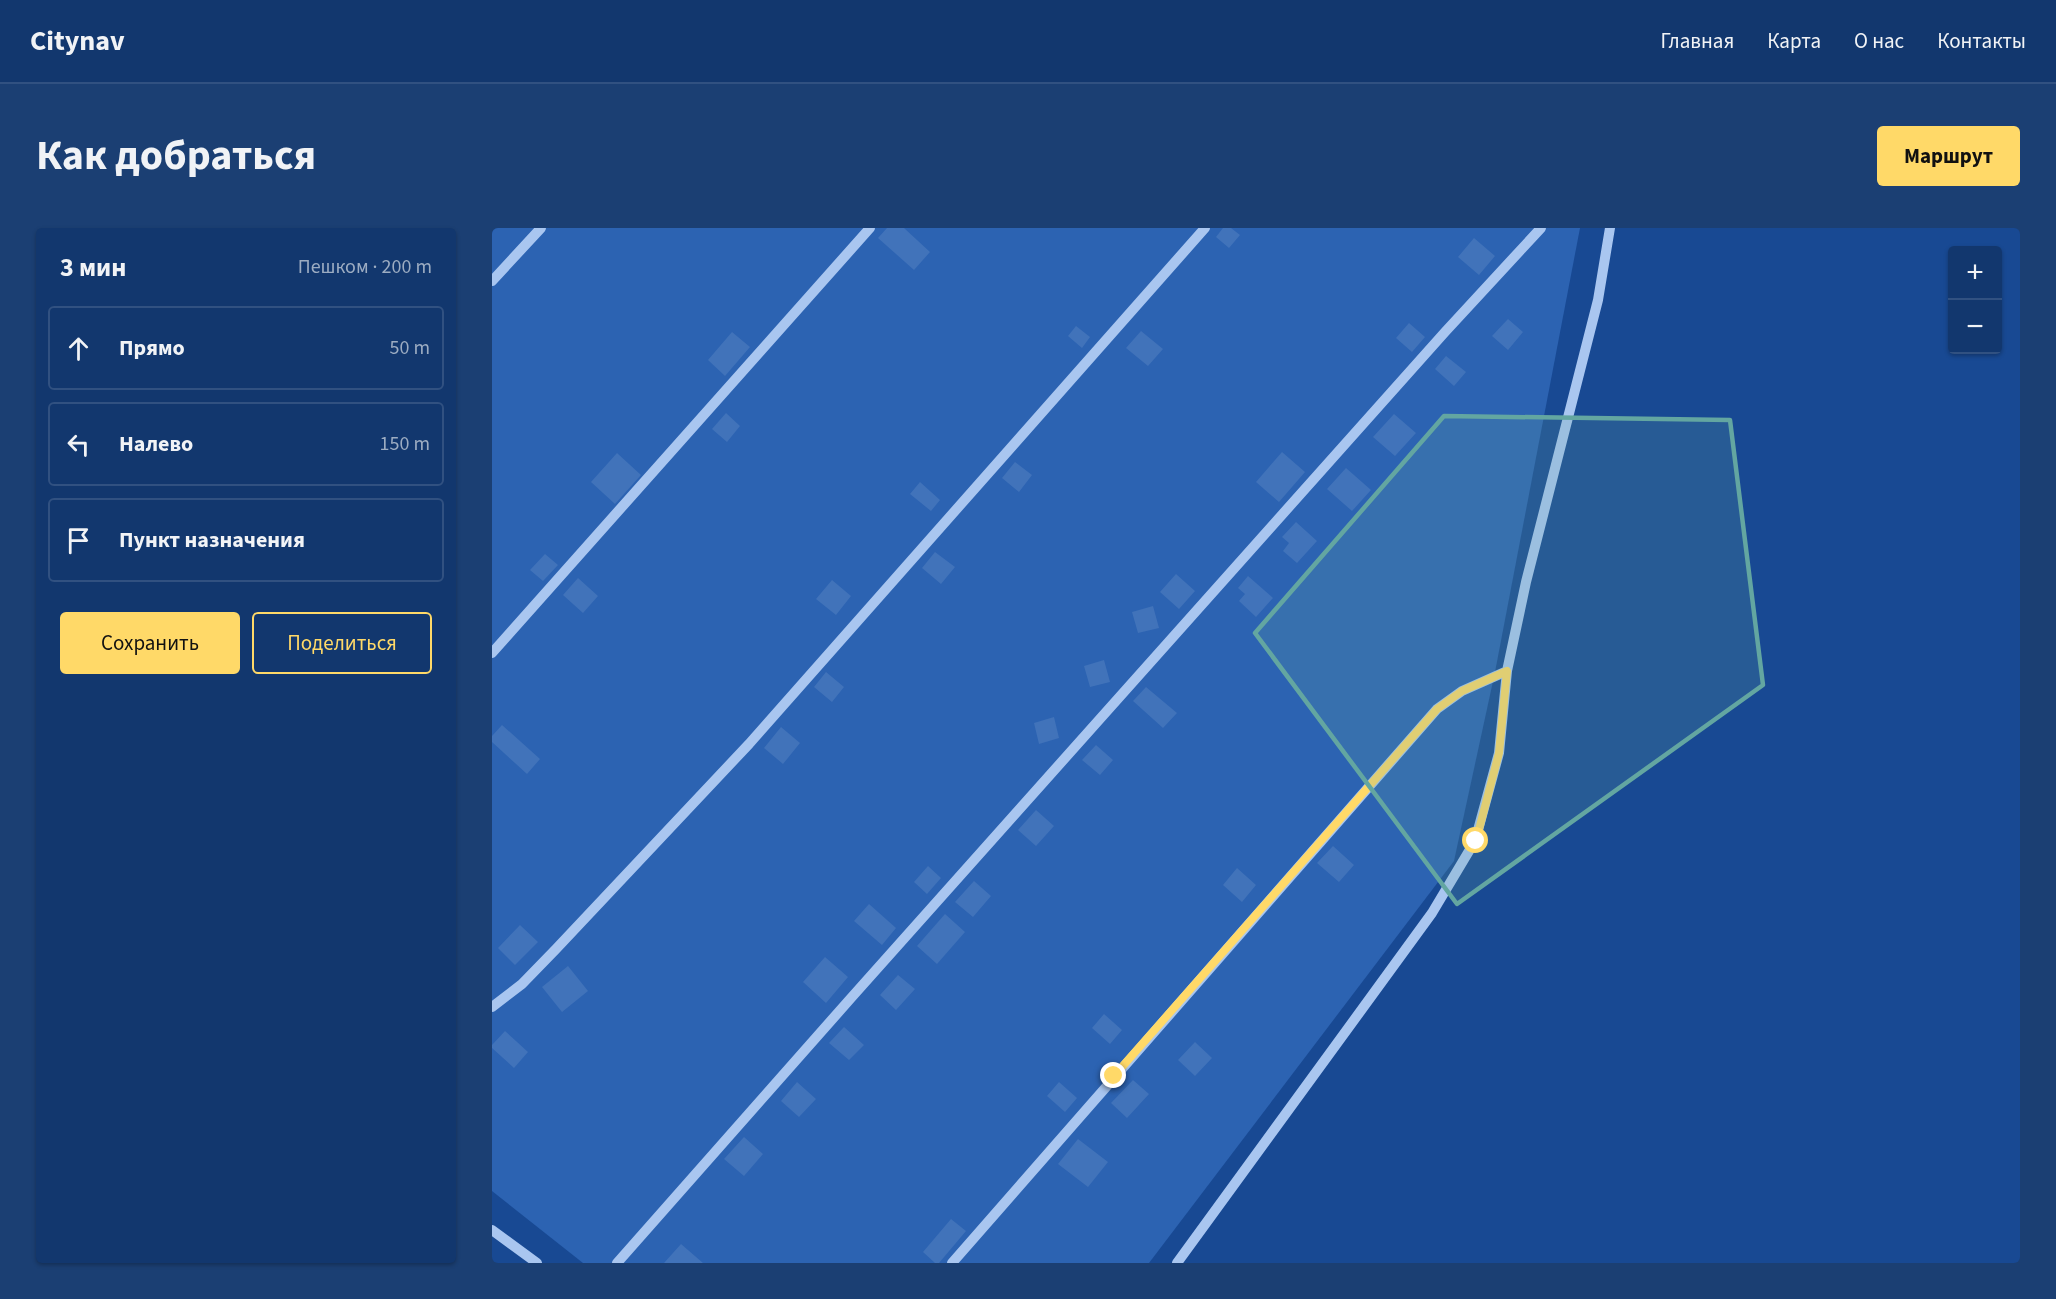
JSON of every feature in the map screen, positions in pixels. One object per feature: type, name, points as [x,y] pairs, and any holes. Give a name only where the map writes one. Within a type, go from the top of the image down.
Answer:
[{"type":"street","points":[[492,281],[541,228]]},
{"type":"street","points":[[492,653],[870,228]]},
{"type":"street","points":[[492,1007],[522,984],[749,744],[1205,228]]},
{"type":"street","points":[[617,1263],[1429,350],[1541,228]]},
{"type":"street","points":[[1177,1263],[1432,913],[1476,841],[1499,753],[1507,671],[1526,582],[1598,300],[1610,228]]},
{"type":"street","points":[[952,1263],[1437,709],[1462,691],[1507,671]]},
{"type":"street","points":[[492,1230],[537,1263]]},
{"type":"highlighted area","points":[[1444,416],[1730,420],[1763,685],[1457,904],[1255,633]]},
{"type":"shaded area","points":[[492,228],[1580,228],[1495,672],[1454,861],[1149,1263],[583,1263],[492,1191]]},
{"type":"building","points":[[887,228],[904,228],[930,252],[914,270],[878,238]]},
{"type":"building","points":[[1223,228],[1231,228],[1240,235],[1229,248],[1216,237]]},
{"type":"building","points":[[1474,238],[1495,256],[1479,275],[1458,257]]},
{"type":"building","points":[[1508,319],[1523,332],[1508,350],[1492,336]]},
{"type":"building","points":[[1409,323],[1425,337],[1412,352],[1396,338]]},
{"type":"building","points":[[1076,326],[1090,337],[1082,348],[1068,336]]},
{"type":"building","points":[[1141,331],[1163,349],[1148,366],[1126,348]]},
{"type":"building","points":[[732,332],[750,347],[725,376],[708,360]]},
{"type":"building","points":[[1446,356],[1466,372],[1454,386],[1435,369]]},
{"type":"building","points":[[726,413],[740,426],[727,442],[712,429]]},
{"type":"building","points":[[1394,414],[1416,433],[1395,456],[1373,437]]},
{"type":"building","points":[[1282,452],[1305,472],[1279,502],[1256,482]]},
{"type":"building","points":[[617,453],[641,475],[615,504],[591,482]]},
{"type":"building","points":[[1015,462],[1032,475],[1019,492],[1002,478]]},
{"type":"building","points":[[1346,468],[1371,490],[1352,511],[1327,489]]},
{"type":"building","points":[[920,482],[940,500],[931,511],[910,494]]},
{"type":"building","points":[[1296,522],[1317,541],[1297,563],[1283,551],[1289,543],[1282,537]]},
{"type":"building","points":[[935,552],[955,567],[941,584],[922,568]]},
{"type":"building","points":[[545,554],[558,565],[543,581],[530,570]]},
{"type":"building","points":[[1176,574],[1195,591],[1179,609],[1160,592]]},
{"type":"building","points":[[1248,576],[1273,598],[1256,617],[1239,601],[1245,594],[1238,588]]},
{"type":"building","points":[[578,578],[598,596],[583,613],[563,595]]},
{"type":"building","points":[[832,580],[851,596],[836,615],[816,599]]},
{"type":"building","points":[[1153,606],[1159,628],[1138,633],[1132,612]]},
{"type":"building","points":[[1104,660],[1110,682],[1090,687],[1084,666]]},
{"type":"building","points":[[826,672],[844,687],[832,702],[814,687]]},
{"type":"building","points":[[1146,687],[1177,713],[1163,728],[1133,701]]},
{"type":"building","points":[[1054,717],[1059,738],[1039,744],[1034,723]]},
{"type":"building","points":[[502,725],[540,759],[527,774],[492,742],[492,736]]},
{"type":"building","points":[[781,727],[800,743],[783,764],[764,748]]},
{"type":"building","points":[[1096,745],[1113,760],[1100,775],[1082,760]]},
{"type":"building","points":[[1036,810],[1054,826],[1036,846],[1018,830]]},
{"type":"building","points":[[1333,846],[1354,865],[1339,882],[1317,863]]},
{"type":"building","points":[[928,866],[941,878],[927,894],[914,882]]},
{"type":"building","points":[[1237,868],[1256,885],[1242,902],[1223,885]]},
{"type":"building","points":[[974,881],[991,896],[973,917],[955,902]]},
{"type":"building","points":[[869,904],[896,928],[882,945],[854,921]]},
{"type":"building","points":[[945,914],[965,932],[937,964],[917,946]]},
{"type":"building","points":[[520,925],[538,942],[515,965],[498,948]]},
{"type":"building","points":[[825,957],[848,977],[826,1003],[803,982]]},
{"type":"building","points":[[568,966],[588,991],[562,1012],[542,987]]},
{"type":"building","points":[[898,975],[915,989],[896,1010],[880,995]]},
{"type":"building","points":[[1104,1014],[1122,1030],[1110,1044],[1092,1028]]},
{"type":"building","points":[[844,1027],[864,1045],[849,1060],[829,1043]]},
{"type":"building","points":[[505,1031],[528,1052],[514,1068],[492,1048],[492,1045]]},
{"type":"building","points":[[1195,1042],[1212,1058],[1195,1076],[1178,1060]]},
{"type":"building","points":[[1133,1080],[1149,1094],[1127,1118],[1111,1103]]},
{"type":"building","points":[[797,1082],[816,1099],[799,1117],[781,1101]]},
{"type":"building","points":[[1059,1082],[1077,1098],[1065,1112],[1047,1096]]},
{"type":"building","points":[[744,1137],[763,1154],[744,1176],[724,1159]]},
{"type":"building","points":[[1078,1139],[1108,1162],[1088,1187],[1058,1164]]},
{"type":"building","points":[[951,1219],[966,1231],[939,1263],[935,1263],[923,1252]]},
{"type":"building","points":[[681,1244],[703,1263],[664,1263]]},
{"type":"route","points":[[1114,1076],[1437,709],[1462,691],[1507,671],[1499,753],[1476,841]]}]
